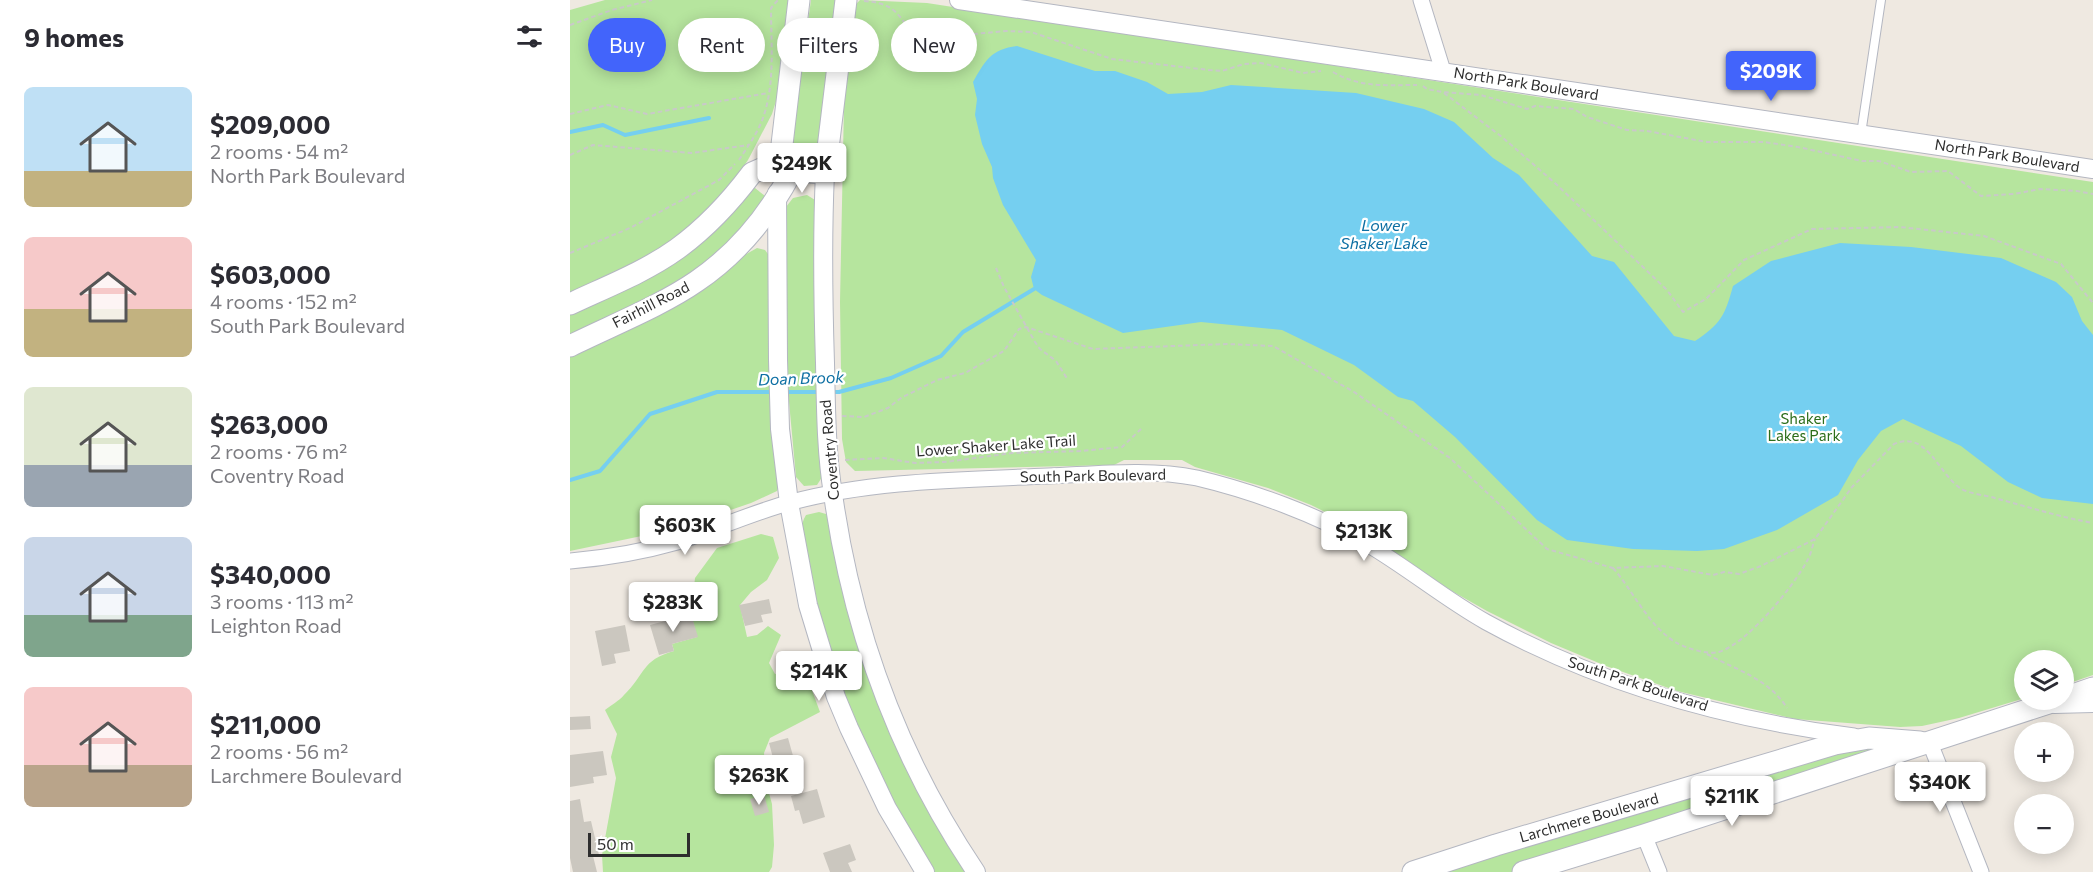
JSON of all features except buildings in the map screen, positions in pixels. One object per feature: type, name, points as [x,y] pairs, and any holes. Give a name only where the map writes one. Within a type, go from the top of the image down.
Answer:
[{"type":"main road","points":[[785,171],[799,0]]},
{"type":"main road","name":"Coventry Road","points":[[825,173],[846,0]]},
{"type":"main road","points":[[570,304],[647,267],[676,250],[700,231],[752,173],[761,169],[825,173]]},
{"type":"main road","name":"Fairhill Road","points":[[570,346],[697,282],[746,240],[777,199],[785,171]]},
{"type":"main road","name":"Larchmere Boulevard","points":[[2074,694],[2093,687]]},
{"type":"main road","name":"Larchmere Boulevard","points":[[1523,872],[1775,793],[2027,710]]},
{"type":"main road","name":"South Park Boulevard","points":[[1869,738],[1930,743]]},
{"type":"main road","name":"Larchmere Boulevard","points":[[1413,872],[1835,744],[1869,738]]},
{"type":"main road","points":[[1764,766],[1775,793]]},
{"type":"street","name":"North Park Boulevard","points":[[959,0],[2093,169]]},
{"type":"street","points":[[1421,0],[1443,71]]},
{"type":"street","name":"Coventry Road","points":[[825,173],[823,276],[825,365],[833,416],[832,493],[851,589],[878,681],[897,731],[918,776],[955,842],[976,872]]},
{"type":"street","points":[[777,199],[780,429],[789,502],[808,604],[836,697],[872,778],[925,872]]},
{"type":"street","name":"South Park Boulevard","points":[[570,561],[632,553],[676,542],[789,502],[832,493],[908,484],[1058,476],[1150,473],[1194,478],[1243,490],[1325,522],[1366,543],[1484,621],[1553,656],[1637,687],[1730,714],[1802,729],[1869,738]]},
{"type":"street","points":[[2074,701],[2093,703]]},
{"type":"street","points":[[1930,743],[1981,872]]},
{"type":"street","points":[[1644,835],[1659,872]]},
{"type":"lane","points":[[1861,134],[1881,0]]},
{"type":"path","points":[[570,25],[612,10],[652,0]]},
{"type":"path","points":[[570,253],[630,228],[719,180],[739,160],[764,115],[772,69],[771,8],[778,0]]},
{"type":"path","points":[[856,1],[880,2],[888,6],[900,15],[908,28],[974,34],[1023,32],[1112,59],[1140,63],[1222,71],[1244,64],[1262,63],[1303,73],[1328,70],[1369,85],[1421,85],[1427,89],[1442,92],[1481,95],[1527,109],[1535,106],[1574,109],[1587,117],[1626,130],[1647,131],[1707,142],[1764,142],[1798,147],[1862,161],[1879,161],[1911,172],[1948,171],[1981,196],[2014,194],[2040,189],[2093,194]]},
{"type":"path","points":[[1442,92],[1503,137],[1556,184],[1667,290],[1683,312],[1706,299],[1744,260],[1812,229],[1900,226],[1984,236],[2061,264],[2093,303]]},
{"type":"path","points":[[570,114],[608,105],[647,114],[768,93]]},
{"type":"path","points":[[570,155],[593,145],[692,153],[749,145]]},
{"type":"path","points":[[996,268],[1019,315],[1040,349],[1056,361],[1068,380]]},
{"type":"path","points":[[833,416],[864,417],[888,408],[901,398],[937,380],[965,373],[1004,351],[1019,329],[1026,327],[1093,349],[1227,344],[1273,346],[1354,392],[1450,458],[1547,549],[1613,568],[1663,566],[1713,575],[1725,572],[1738,574],[1761,566],[1815,539]]},
{"type":"path","name":"Lower Shaker Lake Trail","points":[[845,460],[883,458],[915,463],[945,462],[1012,453],[1082,451],[1122,447],[1141,429]]},
{"type":"path","points":[[1704,653],[1727,648],[1772,611],[1808,560],[1815,539],[1852,487],[1894,444],[1902,441],[1912,442],[1930,451],[1945,474],[1962,490],[2058,517],[2093,523]]},
{"type":"path","points":[[1613,568],[1630,588],[1654,624],[1676,642],[1753,676],[1769,686],[1787,708]]},
{"type":"green space","points":[[605,0],[795,0],[792,18],[777,18],[777,72],[782,72],[772,114],[748,160],[726,192],[703,217],[662,250],[570,296],[570,10]]},
{"type":"green space","points":[[811,0],[838,0],[836,18],[809,18]]},
{"type":"green space","name":"Shaker Lakes Park","points":[[860,0],[927,3],[2093,182],[2093,675],[2074,682],[2074,650],[2014,650],[2014,701],[1959,718],[1922,726],[1900,727],[1795,719],[1677,691],[1606,666],[1551,643],[1450,590],[1355,527],[1311,505],[1268,488],[1195,467],[1182,460],[1124,460],[1114,465],[855,471],[846,462],[842,439],[840,302],[844,105],[847,72],[879,72],[879,18],[853,18],[854,6]]},
{"type":"green space","points":[[801,72],[830,72],[821,145],[815,154],[804,157],[798,155],[793,147],[792,138]]},
{"type":"green space","points":[[755,188],[765,196],[744,231],[694,276],[570,339],[570,313],[749,189]]},
{"type":"green space","points":[[807,195],[815,200],[824,474],[817,485],[804,486],[796,477],[787,380],[785,269],[786,207],[793,198]]},
{"type":"green space","points":[[757,248],[765,250],[771,258],[780,483],[777,491],[751,503],[675,529],[570,551],[570,354]]},
{"type":"green space","points":[[819,512],[826,514],[830,522],[841,583],[970,872],[932,872],[888,792],[859,729],[828,643],[803,545],[802,529],[806,515]]},
{"type":"green space","points":[[761,534],[773,537],[779,558],[767,580],[751,592],[740,605],[747,637],[757,635],[768,626],[781,635],[769,663],[775,674],[804,669],[820,712],[770,738],[764,753],[767,786],[772,804],[774,845],[772,867],[769,872],[603,872],[602,855],[616,778],[611,757],[617,734],[605,710],[631,688],[649,664],[674,651],[672,644],[697,637],[691,614],[695,578],[717,548]]},
{"type":"green space","points":[[1930,743],[1523,872],[1413,872],[1835,744]]},
{"type":"water","name":"Lower Shaker Lake","points":[[1017,46],[1095,71],[1115,71],[1147,82],[1168,94],[1202,92],[1231,85],[1356,93],[1424,109],[1454,122],[1493,158],[1519,175],[1592,256],[1614,262],[1674,336],[1695,341],[1721,318],[1733,286],[1771,261],[1840,243],[1911,247],[2001,258],[2056,282],[2072,297],[2082,321],[2093,335],[2093,504],[2042,498],[2008,482],[1961,446],[1903,419],[1881,431],[1858,460],[1838,495],[1777,530],[1724,549],[1697,551],[1633,549],[1567,540],[1537,520],[1455,437],[1413,401],[1398,397],[1354,365],[1282,330],[1201,322],[1123,333],[1042,295],[1034,289],[1031,277],[1036,260],[1003,205],[993,178],[992,167],[982,144],[975,115],[977,99],[973,82],[981,68],[995,53]]},
{"type":"waterway","points":[[570,132],[603,125],[625,135],[709,118]]},
{"type":"waterway","name":"Doan Brook","points":[[830,392],[839,392],[891,378],[941,356],[963,332],[1034,289]]},
{"type":"waterway","name":"Doan Brook","points":[[570,480],[600,471],[650,414],[717,392],[774,392]]},
{"type":"waterway","name":"Doan Brook","points":[[785,392],[819,392]]}]
